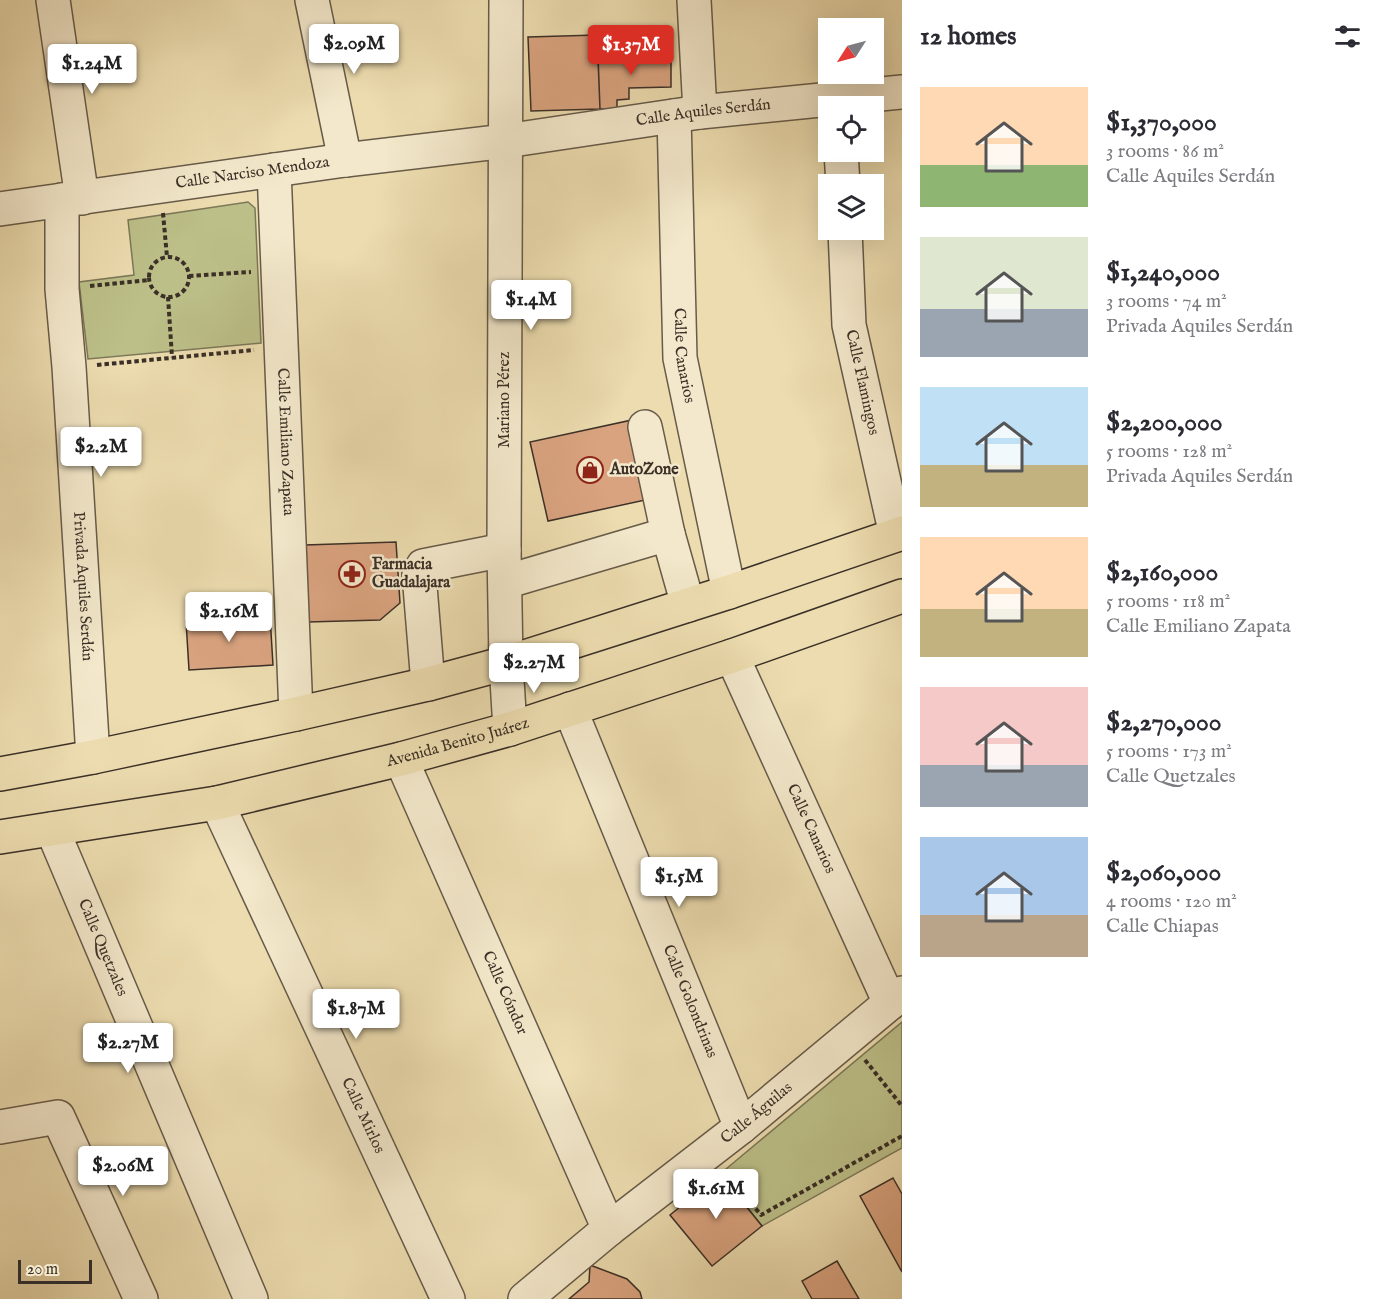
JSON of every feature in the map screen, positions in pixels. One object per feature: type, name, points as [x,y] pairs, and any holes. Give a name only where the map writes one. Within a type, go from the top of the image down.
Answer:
[{"type":"main road","points":[[0,774],[93,758],[428,684],[506,663],[729,592],[899,534]]},
{"type":"main road","name":"Avenida Benito Juárez","points":[[0,837],[217,803],[401,759],[510,729],[732,656],[902,596]]},
{"type":"street","name":"Privada Aquiles Serdán","points":[[53,0],[72,199],[62,289],[69,367],[93,758]]},
{"type":"street","points":[[312,0],[345,160]]},
{"type":"street","name":"Mariano Pérez","points":[[506,0],[504,550],[510,729]]},
{"type":"street","name":"Calle Canarios","points":[[694,0],[687,114],[680,358],[729,592]]},
{"type":"street","name":"Calle Aquiles Serdán","points":[[877,96],[902,92]]},
{"type":"street","name":"Calle Aquiles Serdán","points":[[506,141],[687,114],[818,104]]},
{"type":"street","name":"Calle Narciso Mendoza","points":[[0,209],[345,160],[506,141]]},
{"type":"street","name":"Calle Emiliano Zapata","points":[[274,170],[296,714]]},
{"type":"street","name":"Calle Flamingos","points":[[845,240],[849,325],[899,534]]},
{"type":"street","points":[[645,427],[668,534],[688,605]]},
{"type":"street","points":[[505,582],[668,534]]},
{"type":"street","points":[[428,684],[419,574],[423,566],[504,550]]},
{"type":"street","name":"Calle Canarios","points":[[732,656],[896,998]]},
{"type":"street","name":"Calle Golondrinas","points":[[570,709],[741,1127]]},
{"type":"street","name":"Calle Cóndor","points":[[401,759],[609,1229]]},
{"type":"street","name":"Calle Mirlos","points":[[217,803],[448,1299]]},
{"type":"street","name":"Calle Quetzales","points":[[52,829],[251,1299]]},
{"type":"street","name":"Calle Águilas","points":[[525,1299],[609,1229],[741,1127],[896,998]]},
{"type":"street","points":[[0,1127],[58,1117],[141,1299]]},
{"type":"path","points":[[161,187],[167,258]]},
{"type":"path","points":[[167,258],[173,258],[184,264],[189,276],[188,283],[181,293],[168,297],[155,292],[149,280],[151,268],[155,262],[167,258]]},
{"type":"path","points":[[189,276],[277,270]]},
{"type":"path","points":[[62,289],[149,280]]},
{"type":"path","points":[[168,297],[172,357]]},
{"type":"path","points":[[69,367],[281,348]]},
{"type":"path","points":[[848,1038],[902,1106]]},
{"type":"path","points":[[709,1152],[760,1215],[902,1136]]},
{"type":"green space","points":[[248,202],[255,208],[261,343],[88,359],[79,282],[134,275],[128,220]]},
{"type":"green space","points":[[902,1022],[902,1148],[762,1226],[720,1174]]},
{"type":"building","points":[[597,35],[600,109],[531,111],[528,37]]},
{"type":"building","points":[[671,54],[671,87],[629,88],[629,99],[617,100],[617,109],[600,109],[598,55]]},
{"type":"building","name":"AutoZone","points":[[632,420],[650,499],[548,521],[530,442]]},
{"type":"building","name":"Farmacia Guadalajara","points":[[396,542],[400,603],[380,620],[308,622],[305,545]]},
{"type":"building","points":[[270,616],[273,665],[189,670],[186,621]]},
{"type":"building","points":[[720,1174],[762,1226],[712,1266],[670,1215]]},
{"type":"building","points":[[893,1178],[902,1194],[902,1272],[860,1196]]},
{"type":"building","points":[[837,1261],[859,1299],[812,1299],[802,1281]]},
{"type":"building","points":[[590,1265],[627,1279],[640,1292],[642,1299],[569,1299],[589,1282]]},
{"type":"place","name":"AutoZone","points":[[590,470]]},
{"type":"place","name":"Farmacia Guadalajara","points":[[352,574]]}]
